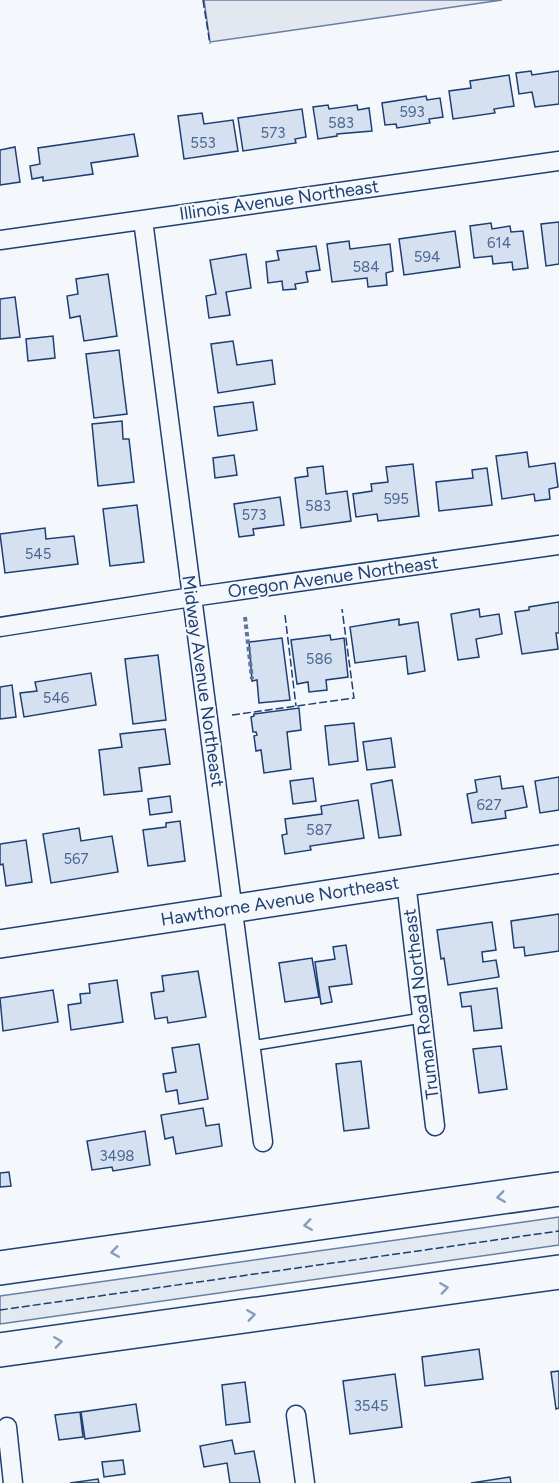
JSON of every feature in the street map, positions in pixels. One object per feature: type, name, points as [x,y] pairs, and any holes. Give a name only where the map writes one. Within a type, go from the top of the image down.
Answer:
[{"type":"highway","points":[[0,1268],[559,1189]]},
{"type":"highway","points":[[0,1350],[559,1272]]},
{"type":"main road","name":"Hawthorne Avenue Northeast","points":[[0,944],[559,859]]},
{"type":"street","name":"Illinois Avenue Northeast","points":[[0,240],[559,161]]},
{"type":"street","name":"Midway Avenue Northeast","points":[[143,219],[263,1142]]},
{"type":"street","name":"Oregon Avenue Northeast","points":[[0,627],[192,597],[559,545]]},
{"type":"street","name":"Truman Road Northeast","points":[[406,882],[435,1126]]},
{"type":"street","points":[[296,1415],[305,1483]]},
{"type":"street","points":[[7,1427],[14,1483]]},
{"type":"lane","points":[[251,1046],[422,1018]]},
{"type":"path","points":[[245,617],[252,679]]},
{"type":"shaded area","points":[[204,0],[502,0],[210,42]]},
{"type":"shaded area","points":[[559,1217],[559,1245],[0,1324],[0,1296]]},
{"type":"building","points":[[531,71],[532,75],[559,71],[559,104],[535,107],[532,92],[519,94],[516,73]]},
{"type":"building","points":[[509,75],[514,106],[494,109],[495,113],[453,119],[449,91],[471,88],[470,81]]},
{"type":"building","points":[[426,96],[427,100],[440,98],[443,117],[429,119],[430,123],[397,128],[396,124],[385,125],[382,103]]},
{"type":"building","points":[[328,105],[329,109],[357,105],[358,110],[369,108],[372,131],[337,134],[337,136],[318,139],[313,107]]},
{"type":"building","points":[[302,109],[306,137],[295,139],[296,143],[243,151],[238,118]]},
{"type":"building","points":[[202,113],[204,124],[233,120],[238,151],[184,159],[178,116]]},
{"type":"building","points":[[134,134],[138,156],[91,163],[93,174],[43,181],[43,177],[32,179],[30,166],[40,164],[38,148]]},
{"type":"building","points":[[15,147],[20,182],[0,185],[0,150]]},
{"type":"building","points":[[559,222],[559,264],[546,266],[541,224]]},
{"type":"building","points":[[491,223],[492,229],[510,226],[511,232],[523,231],[528,268],[513,270],[512,262],[493,264],[492,256],[474,258],[470,226]]},
{"type":"building","points":[[455,231],[460,267],[404,275],[399,239]]},
{"type":"building","points":[[349,241],[350,249],[390,244],[393,271],[386,273],[387,285],[368,287],[367,278],[332,282],[327,244]]},
{"type":"building","points":[[316,246],[320,270],[306,272],[308,282],[295,284],[296,289],[283,290],[282,281],[268,283],[266,262],[279,260],[277,251]]},
{"type":"building","points":[[246,254],[251,288],[226,292],[230,315],[209,318],[206,296],[216,294],[210,260]]},
{"type":"building","points":[[108,274],[117,336],[84,341],[80,316],[70,318],[67,296],[78,294],[76,279]]},
{"type":"building","points":[[15,297],[20,337],[0,339],[0,299]]},
{"type":"building","points":[[53,336],[55,358],[28,361],[26,339]]},
{"type":"building","points":[[233,341],[237,365],[272,360],[275,384],[218,393],[211,344]]},
{"type":"building","points":[[119,350],[127,414],[94,418],[86,354]]},
{"type":"building","points":[[253,402],[257,430],[218,436],[214,407]]},
{"type":"building","points":[[122,421],[123,439],[129,439],[134,482],[98,486],[92,424]]},
{"type":"building","points":[[527,452],[529,467],[555,463],[558,487],[549,489],[550,499],[535,501],[534,494],[502,499],[496,456]]},
{"type":"building","points":[[234,455],[237,475],[215,478],[213,458]]},
{"type":"building","points":[[413,464],[419,516],[378,521],[377,514],[356,517],[353,494],[372,491],[371,484],[388,482],[386,467]]},
{"type":"building","points":[[323,466],[326,494],[347,491],[351,521],[301,528],[295,478],[308,476],[307,468]]},
{"type":"building","points":[[487,468],[492,505],[439,511],[436,482],[473,478],[472,470]]},
{"type":"building","points":[[280,497],[284,525],[253,529],[254,535],[239,537],[234,504]]},
{"type":"building","points":[[137,505],[144,562],[110,566],[103,509]]},
{"type":"building","points":[[45,528],[46,539],[74,536],[78,564],[5,573],[0,534]]},
{"type":"building","points":[[559,602],[559,633],[556,633],[558,649],[522,654],[515,612]]},
{"type":"building","points":[[479,609],[480,617],[499,614],[502,634],[476,639],[479,657],[458,660],[451,614]]},
{"type":"building","points":[[399,619],[399,625],[418,622],[425,671],[408,674],[406,656],[355,663],[350,627]]},
{"type":"building","points":[[330,635],[331,640],[344,638],[348,677],[326,680],[327,690],[309,692],[308,682],[297,684],[291,640]]},
{"type":"building","points":[[282,638],[290,700],[259,703],[257,680],[252,681],[249,642]]},
{"type":"building","points":[[158,655],[166,720],[133,724],[125,659]]},
{"type":"building","points":[[91,673],[96,705],[24,717],[20,693],[37,691],[35,682]]},
{"type":"building","points":[[12,685],[16,717],[0,719],[0,687]]},
{"type":"building","points":[[299,708],[301,730],[287,732],[291,769],[264,773],[261,750],[256,751],[254,736],[257,735],[253,732],[251,717],[254,714]]},
{"type":"building","points":[[354,723],[358,761],[329,765],[325,726]]},
{"type":"building","points":[[165,729],[170,764],[139,768],[142,791],[104,795],[99,750],[122,747],[120,734]]},
{"type":"building","points":[[391,738],[395,767],[367,770],[363,742]]},
{"type":"building","points":[[500,776],[502,789],[523,786],[527,807],[505,811],[506,818],[472,823],[467,794],[477,792],[475,780]]},
{"type":"building","points":[[559,777],[559,810],[540,813],[535,781]]},
{"type":"building","points":[[313,778],[316,801],[293,804],[290,781]]},
{"type":"building","points":[[392,780],[401,835],[379,838],[371,784]]},
{"type":"building","points":[[170,796],[172,812],[150,815],[148,799]]},
{"type":"building","points":[[358,800],[364,838],[310,846],[311,850],[285,854],[282,835],[287,834],[285,819],[322,814],[321,806]]},
{"type":"building","points":[[180,821],[185,861],[148,866],[143,830],[166,827],[166,823]]},
{"type":"building","points":[[79,828],[81,841],[112,836],[118,872],[51,883],[43,834]]},
{"type":"building","points":[[26,840],[32,882],[6,886],[3,864],[0,865],[0,844]]},
{"type":"building","points":[[559,914],[559,951],[525,956],[524,947],[514,948],[511,921]]},
{"type":"building","points":[[492,922],[496,950],[482,952],[483,962],[496,960],[499,977],[448,985],[437,930]]},
{"type":"building","points":[[346,945],[352,984],[329,987],[332,1002],[321,1004],[315,962],[335,959],[333,947]]},
{"type":"building","points":[[312,958],[319,997],[285,1002],[279,963]]},
{"type":"building","points":[[198,971],[206,1017],[168,1023],[167,1017],[155,1019],[151,993],[164,991],[162,976]]},
{"type":"building","points":[[117,980],[123,1022],[71,1030],[68,1005],[81,1003],[80,994],[90,993],[89,984]]},
{"type":"building","points":[[497,988],[502,1028],[474,1031],[471,1006],[462,1007],[460,993]]},
{"type":"building","points":[[53,990],[58,1022],[3,1031],[0,998]]},
{"type":"building","points":[[199,1044],[208,1099],[179,1104],[177,1090],[166,1092],[163,1074],[176,1072],[172,1048]]},
{"type":"building","points":[[501,1046],[507,1089],[479,1093],[473,1049]]},
{"type":"building","points":[[361,1061],[369,1128],[344,1131],[336,1064]]},
{"type":"building","points":[[203,1108],[206,1126],[219,1124],[222,1146],[176,1154],[173,1137],[165,1139],[161,1115]]},
{"type":"building","points":[[145,1131],[150,1165],[113,1171],[112,1167],[92,1170],[87,1141]]},
{"type":"building","points":[[9,1172],[11,1186],[0,1187],[0,1173]]},
{"type":"building","points":[[479,1349],[483,1379],[425,1386],[422,1357]]},
{"type":"building","points":[[559,1371],[559,1408],[556,1409],[551,1372]]},
{"type":"building","points":[[395,1374],[402,1427],[350,1434],[343,1381]]},
{"type":"building","points":[[245,1382],[250,1422],[226,1425],[222,1385]]},
{"type":"building","points":[[136,1404],[140,1431],[85,1439],[81,1412]]},
{"type":"building","points":[[80,1412],[83,1437],[59,1440],[55,1415]]},
{"type":"building","points":[[232,1440],[235,1454],[254,1451],[260,1483],[230,1483],[227,1463],[204,1467],[200,1446]]},
{"type":"building","points":[[123,1460],[125,1474],[104,1477],[102,1462]]},
{"type":"building","points":[[510,1477],[511,1483],[471,1483]]},
{"type":"building","points":[[98,1479],[99,1483],[70,1483]]},
{"type":"fence","points":[[203,0],[210,44]]},
{"type":"fence","points":[[232,715],[354,698],[342,609]]},
{"type":"fence","points":[[285,615],[296,706]]},
{"type":"fence","points":[[0,1310],[559,1231]]}]
